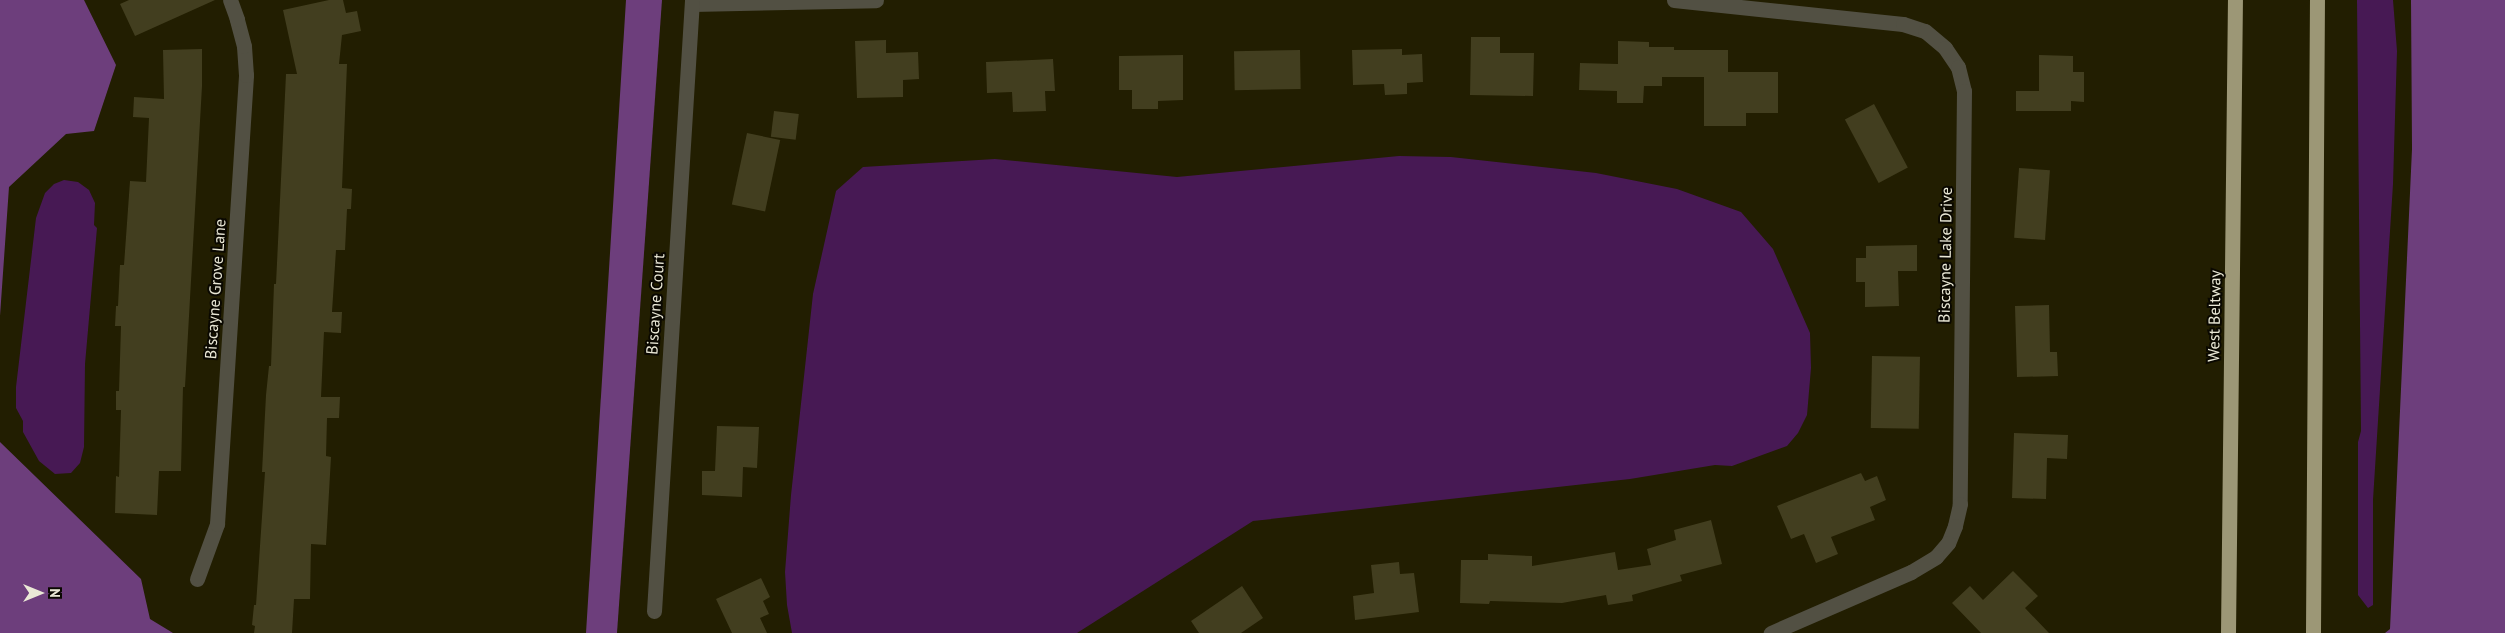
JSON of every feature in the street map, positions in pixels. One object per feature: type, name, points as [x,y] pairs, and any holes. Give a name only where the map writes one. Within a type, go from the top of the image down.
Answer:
[{"type":"highway","name":"West Beltway","points":[[2228,633],[2235,0]]},
{"type":"highway","points":[[2313,633],[2317,0]]},
{"type":"street","name":"Biscayne Grove Lane","points":[[197,579],[217,524],[246,75],[244,46],[238,18],[230,0]]},
{"type":"street","points":[[692,2],[876,0]]},
{"type":"street","name":"Biscayne Lake Drive","points":[[1674,0],[1903,24],[1925,32],[1945,48],[1958,68],[1964,91],[1960,504],[1955,526],[1948,543],[1936,557],[1912,572],[1770,633]]},
{"type":"street","name":"Biscayne Court","points":[[654,611],[692,2]]},
{"type":"shaded area","points":[[0,0],[84,0],[116,65],[94,131],[66,134],[9,187],[0,316]]},
{"type":"shaded area","points":[[626,0],[662,0],[617,633],[586,633]]},
{"type":"shaded area","points":[[2357,0],[2393,0],[2397,51],[2393,184],[2373,500],[2373,605],[2368,608],[2358,595],[2358,442],[2361,431]]},
{"type":"shaded area","points":[[2411,0],[2505,0],[2505,633],[2385,633],[2390,629],[2412,149]]},
{"type":"shaded area","points":[[1399,156],[1451,157],[1596,173],[1677,189],[1741,212],[1773,249],[1810,333],[1811,368],[1807,415],[1798,433],[1787,446],[1732,466],[1715,465],[1630,479],[1253,521],[1077,633],[792,633],[787,605],[785,572],[791,495],[813,294],[836,191],[863,167],[995,159],[1177,177]]},
{"type":"shaded area","points":[[64,180],[78,182],[89,190],[95,203],[94,225],[97,228],[85,364],[84,447],[80,463],[71,473],[55,474],[39,461],[23,432],[23,421],[16,408],[16,387],[36,218],[45,193],[54,184]]},
{"type":"shaded area","points":[[0,442],[141,579],[150,619],[173,633],[0,633]]},
{"type":"building","points":[[129,0],[215,0],[135,36],[120,4]]},
{"type":"building","points":[[329,0],[343,0],[346,13],[357,11],[361,31],[342,35],[339,64],[347,64],[342,188],[352,189],[351,209],[347,209],[345,250],[336,250],[332,312],[342,312],[341,333],[324,332],[321,397],[340,397],[339,418],[327,418],[326,456],[331,457],[326,545],[311,544],[310,599],[294,599],[292,633],[254,633],[255,626],[252,625],[254,605],[256,605],[265,472],[262,472],[266,395],[269,366],[271,366],[286,74],[297,74],[283,10]]},
{"type":"building","points":[[1471,37],[1500,37],[1500,53],[1534,53],[1533,96],[1470,95]]},
{"type":"building","points":[[886,40],[886,53],[918,52],[919,79],[903,80],[903,97],[857,98],[855,41]]},
{"type":"building","points":[[1618,41],[1649,42],[1649,47],[1674,47],[1674,50],[1728,50],[1728,72],[1778,72],[1778,113],[1746,113],[1746,126],[1704,126],[1704,77],[1662,77],[1662,86],[1644,86],[1643,103],[1617,103],[1617,91],[1579,90],[1580,63],[1618,64]]},
{"type":"building","points":[[202,49],[202,86],[185,387],[183,387],[181,471],[159,471],[157,515],[115,513],[116,476],[119,477],[121,410],[116,410],[116,391],[119,391],[121,326],[115,326],[116,306],[118,306],[120,265],[124,265],[130,181],[146,182],[149,118],[133,117],[134,97],[164,99],[163,50]]},
{"type":"building","points":[[1402,49],[1402,55],[1422,54],[1423,82],[1407,83],[1407,94],[1385,95],[1384,84],[1353,85],[1352,50]]},
{"type":"building","points":[[1300,50],[1301,89],[1235,90],[1234,51]]},
{"type":"building","points":[[1183,55],[1183,100],[1158,101],[1158,109],[1132,109],[1132,90],[1119,90],[1119,56]]},
{"type":"building","points":[[2039,55],[2073,56],[2073,72],[2084,72],[2084,102],[2071,101],[2071,111],[2016,111],[2016,91],[2039,91]]},
{"type":"building","points":[[1053,59],[1055,91],[1045,91],[1046,111],[1013,112],[1012,92],[987,93],[986,62]]},
{"type":"building","points":[[1874,104],[1908,168],[1879,183],[1845,119]]},
{"type":"building","points":[[774,111],[799,114],[796,140],[771,137]]},
{"type":"building","points":[[747,133],[780,140],[765,211],[732,204]]},
{"type":"building","points":[[2019,168],[2050,170],[2045,240],[2014,238]]},
{"type":"building","points":[[1917,245],[1917,271],[1898,271],[1899,306],[1865,307],[1865,282],[1856,282],[1856,258],[1866,258],[1866,246]]},
{"type":"building","points":[[2049,305],[2050,352],[2057,352],[2058,376],[2017,377],[2015,306]]},
{"type":"building","points":[[1872,356],[1920,357],[1919,429],[1871,428]]},
{"type":"building","points":[[717,426],[759,427],[757,468],[743,467],[742,497],[702,495],[702,471],[715,471]]},
{"type":"building","points":[[2014,433],[2068,435],[2067,459],[2047,458],[2046,499],[2012,498]]},
{"type":"building","points":[[1861,473],[1865,481],[1877,476],[1886,500],[1870,507],[1875,520],[1831,537],[1838,554],[1816,563],[1804,534],[1791,539],[1777,506]]},
{"type":"building","points":[[1711,520],[1722,564],[1680,575],[1682,581],[1632,595],[1633,601],[1608,605],[1606,595],[1562,603],[1490,601],[1489,604],[1460,603],[1461,560],[1488,560],[1488,554],[1532,556],[1532,566],[1615,552],[1618,570],[1651,565],[1647,549],[1676,540],[1674,530]]},
{"type":"building","points":[[1399,562],[1400,574],[1414,573],[1419,612],[1355,620],[1353,596],[1374,593],[1371,565]]},
{"type":"building","points":[[2013,571],[2038,596],[2025,608],[2049,633],[1981,633],[1952,603],[1970,586],[1983,600]]},
{"type":"building","points":[[761,578],[770,597],[763,601],[769,614],[760,618],[767,633],[732,633],[716,599]]},
{"type":"building","points":[[1242,586],[1263,618],[1241,633],[1199,633],[1191,621]]}]
